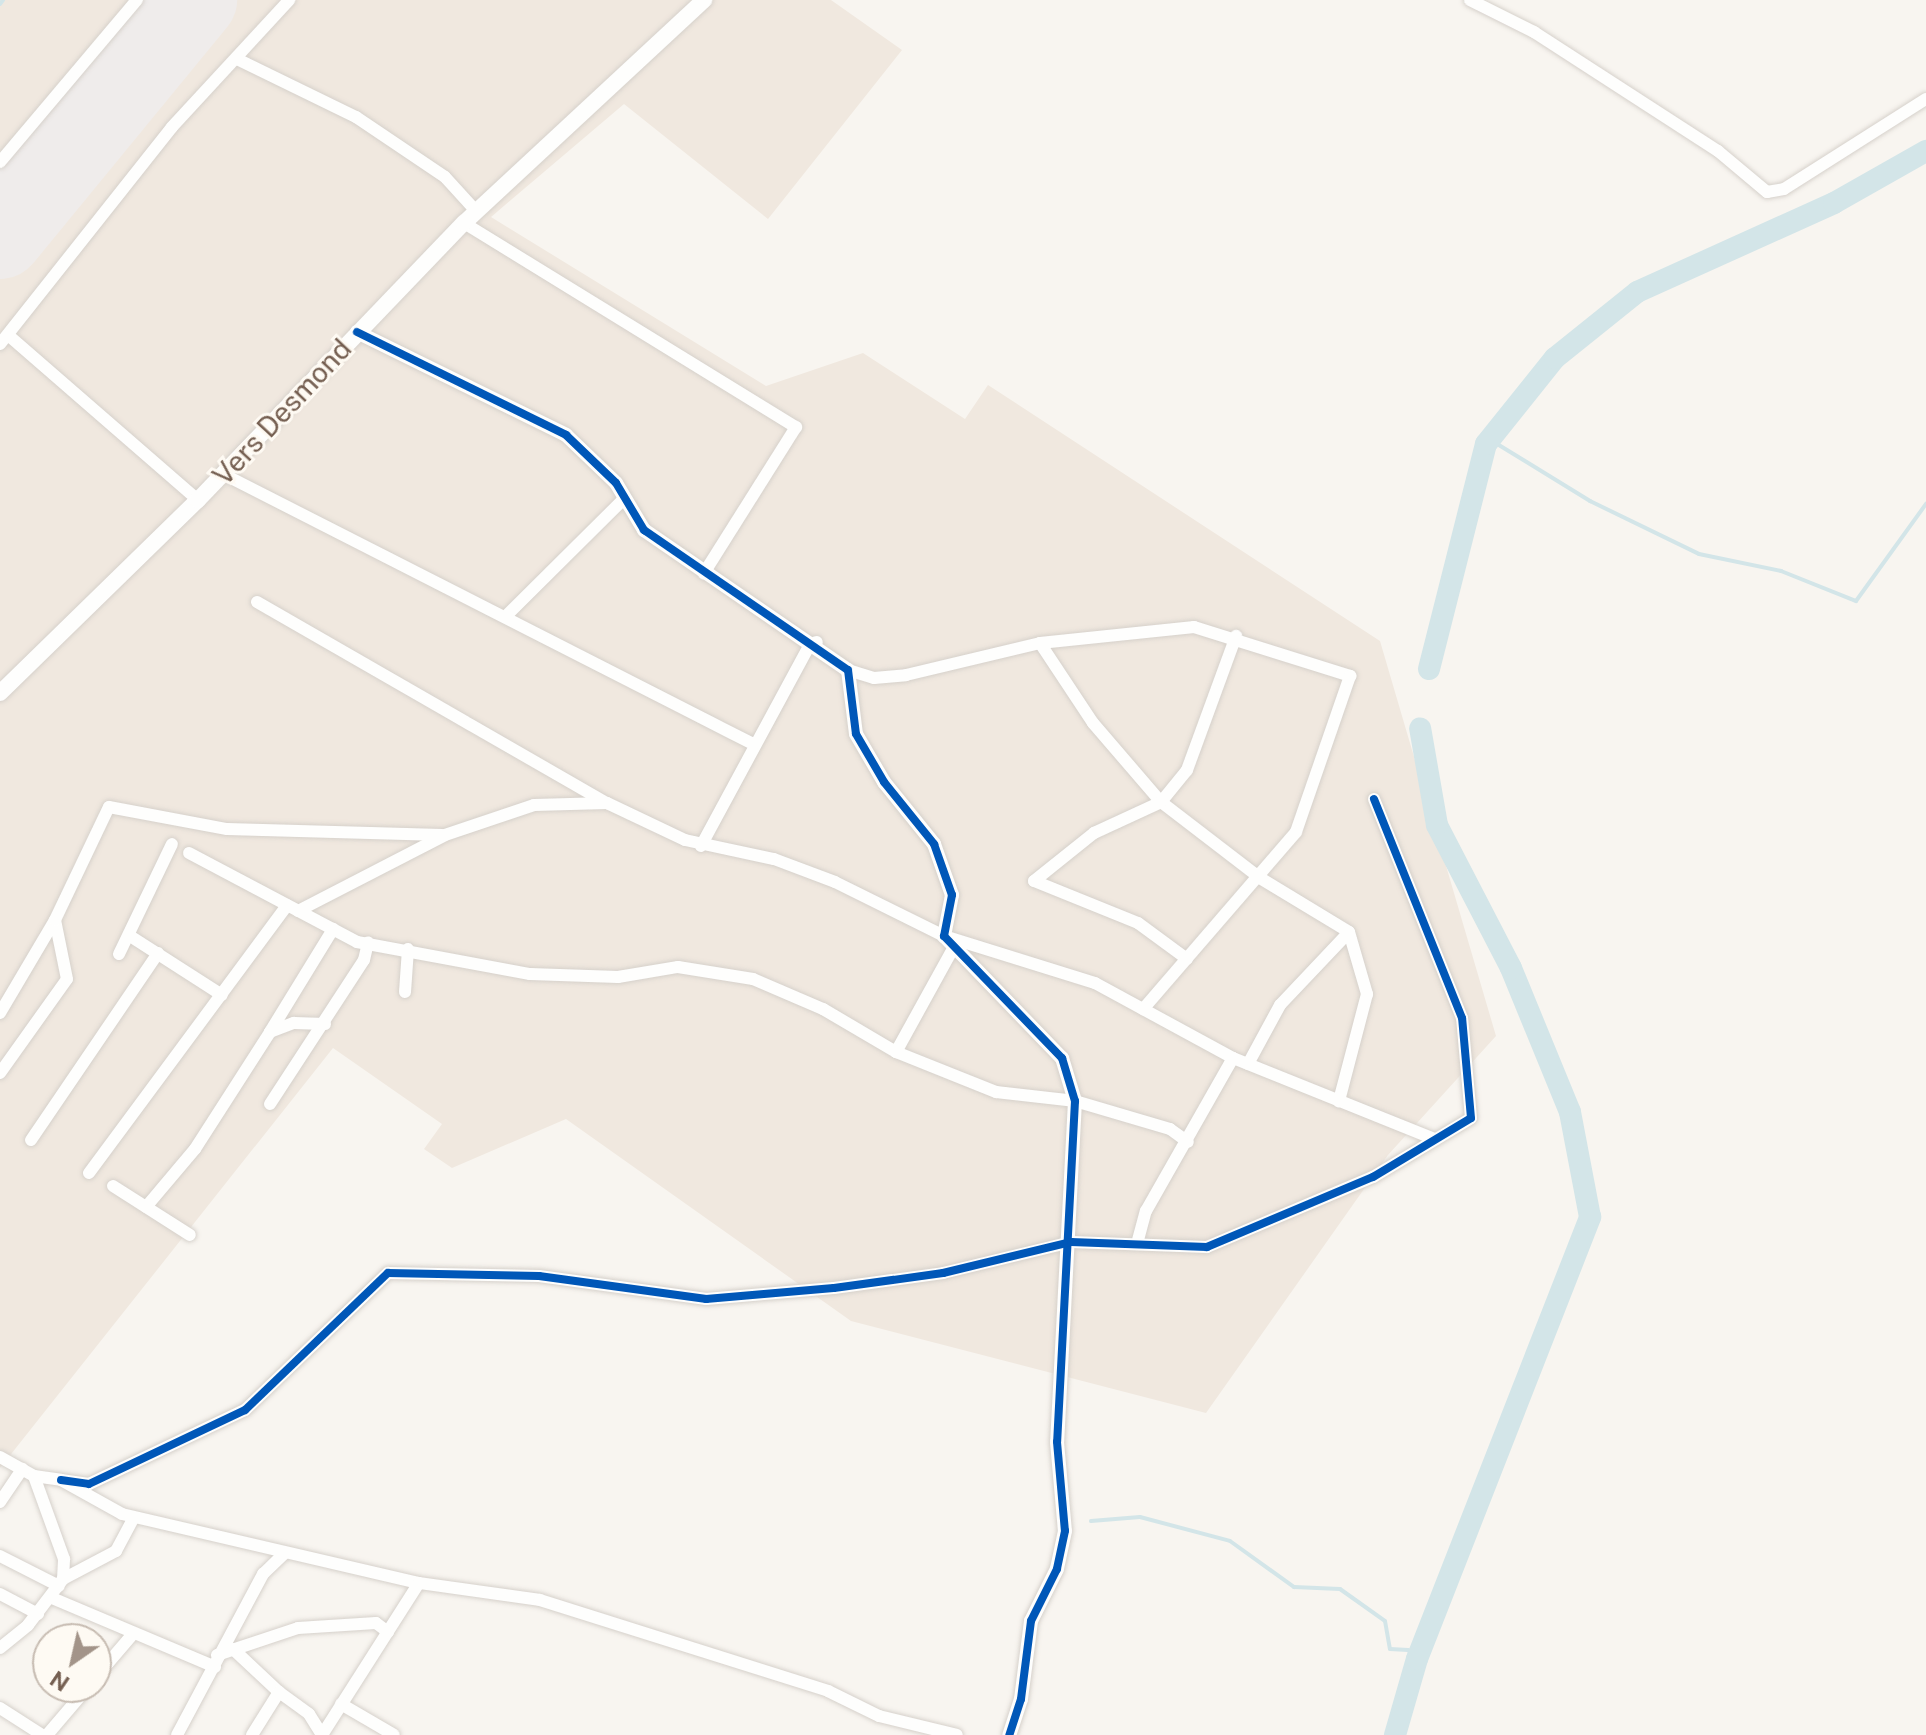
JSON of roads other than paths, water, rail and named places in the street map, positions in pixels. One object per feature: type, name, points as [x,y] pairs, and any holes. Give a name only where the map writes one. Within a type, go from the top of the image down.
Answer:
[{"type":"main road","name":"Vers Desmond","points":[[0,693],[198,500],[357,332],[471,218],[704,0]]},
{"type":"street","points":[[0,162],[137,0]]},
{"type":"street","points":[[198,500],[4,340],[172,127],[239,60],[289,0]]},
{"type":"street","points":[[1470,0],[1534,32],[1718,151],[1767,192],[1784,189],[1926,99]]},
{"type":"street","points":[[239,60],[356,117],[445,177],[471,218],[796,427],[704,573]]},
{"type":"street","points":[[357,332],[566,435],[625,498],[644,530],[704,573],[814,643],[848,670],[874,678],[906,675],[1040,643],[1194,627],[1236,636],[1350,676],[1296,832],[1260,878],[1143,1009]]},
{"type":"street","points":[[223,474],[507,615],[755,745]]},
{"type":"street","points":[[507,615],[625,498]]},
{"type":"street","points":[[257,602],[607,803],[701,846],[774,859],[949,942],[1095,983],[1233,1058],[1435,1139]]},
{"type":"street","points":[[1187,959],[1138,923],[1034,881],[1094,833],[1161,802],[1187,770],[1236,636]]},
{"type":"street","points":[[701,846],[814,643]]},
{"type":"street","points":[[1040,643],[1093,723],[1161,802],[1260,878],[1349,932],[1367,994],[1339,1101]]},
{"type":"street","points":[[848,670],[856,734],[884,782],[934,844],[952,895],[949,942],[896,1052]]},
{"type":"street","points":[[0,1457],[34,1476],[89,1484],[245,1410],[388,1273],[539,1276],[706,1299],[943,1273],[1071,1242],[1138,1240],[1207,1247],[1373,1177],[1471,1118],[1462,1018],[1374,799]]},
{"type":"street","points":[[89,1173],[222,995],[292,908],[445,835],[534,805],[607,803]]},
{"type":"street","points":[[0,1013],[55,920],[109,807],[227,829],[445,835]]},
{"type":"street","points":[[119,954],[172,844]]},
{"type":"street","points":[[189,853],[333,929],[368,942],[530,974],[618,977],[678,967],[753,979],[823,1009],[896,1052],[996,1092],[1075,1101],[1170,1129],[1188,1142]]},
{"type":"street","points":[[0,1073],[67,979],[55,920]]},
{"type":"street","points":[[146,1207],[195,1149],[333,929]]},
{"type":"street","points":[[1248,1064],[1280,1005],[1349,932]]},
{"type":"street","points":[[130,936],[222,995]]},
{"type":"street","points":[[270,1104],[364,960],[368,942]]},
{"type":"street","points":[[949,942],[1062,1058],[1075,1101],[1071,1242],[1057,1442],[1065,1531],[1057,1569],[1031,1621],[1021,1699],[1009,1735]]},
{"type":"street","points":[[405,992],[408,949]]},
{"type":"street","points":[[31,1140],[158,953]]},
{"type":"street","points":[[270,1032],[294,1023],[325,1024]]},
{"type":"street","points":[[1138,1240],[1146,1211],[1188,1142],[1233,1058]]},
{"type":"street","points":[[113,1186],[190,1235]]},
{"type":"street","points":[[0,1502],[22,1469]]},
{"type":"street","points":[[34,1476],[64,1559],[58,1588]]},
{"type":"street","points":[[61,1480],[134,1517],[419,1583],[540,1600],[828,1691],[879,1716],[957,1735]]},
{"type":"street","points":[[0,1648],[38,1614],[58,1588],[116,1551],[134,1517]]},
{"type":"street","points":[[177,1735],[263,1574],[284,1554]]},
{"type":"street","points":[[0,1556],[132,1635],[216,1661]]},
{"type":"street","points":[[233,1649],[279,1692],[309,1714],[322,1735],[419,1583]]},
{"type":"street","points":[[0,1594],[38,1614]]},
{"type":"street","points":[[216,1661],[233,1649],[298,1628],[376,1623],[388,1632]]},
{"type":"street","points":[[112,1658],[132,1635]]},
{"type":"street","points":[[252,1735],[279,1692]]},
{"type":"street","points":[[0,1708],[44,1735],[73,1703]]},
{"type":"street","points":[[341,1704],[394,1735]]},
{"type":"waterway","points":[[0,4],[3,0]]},
{"type":"waterway","points":[[1429,669],[1486,444],[1555,358],[1637,292],[1834,203],[1926,151]]},
{"type":"waterway","points":[[1489,439],[1590,501],[1699,554],[1781,571],[1856,601],[1926,504]]},
{"type":"waterway","points":[[1395,1735],[1417,1659],[1590,1217],[1570,1112],[1511,968],[1437,825],[1420,728]]},
{"type":"waterway","points":[[1091,1521],[1140,1517],[1230,1541],[1294,1587],[1340,1589],[1385,1621],[1390,1649],[1408,1650],[1417,1659]]}]
